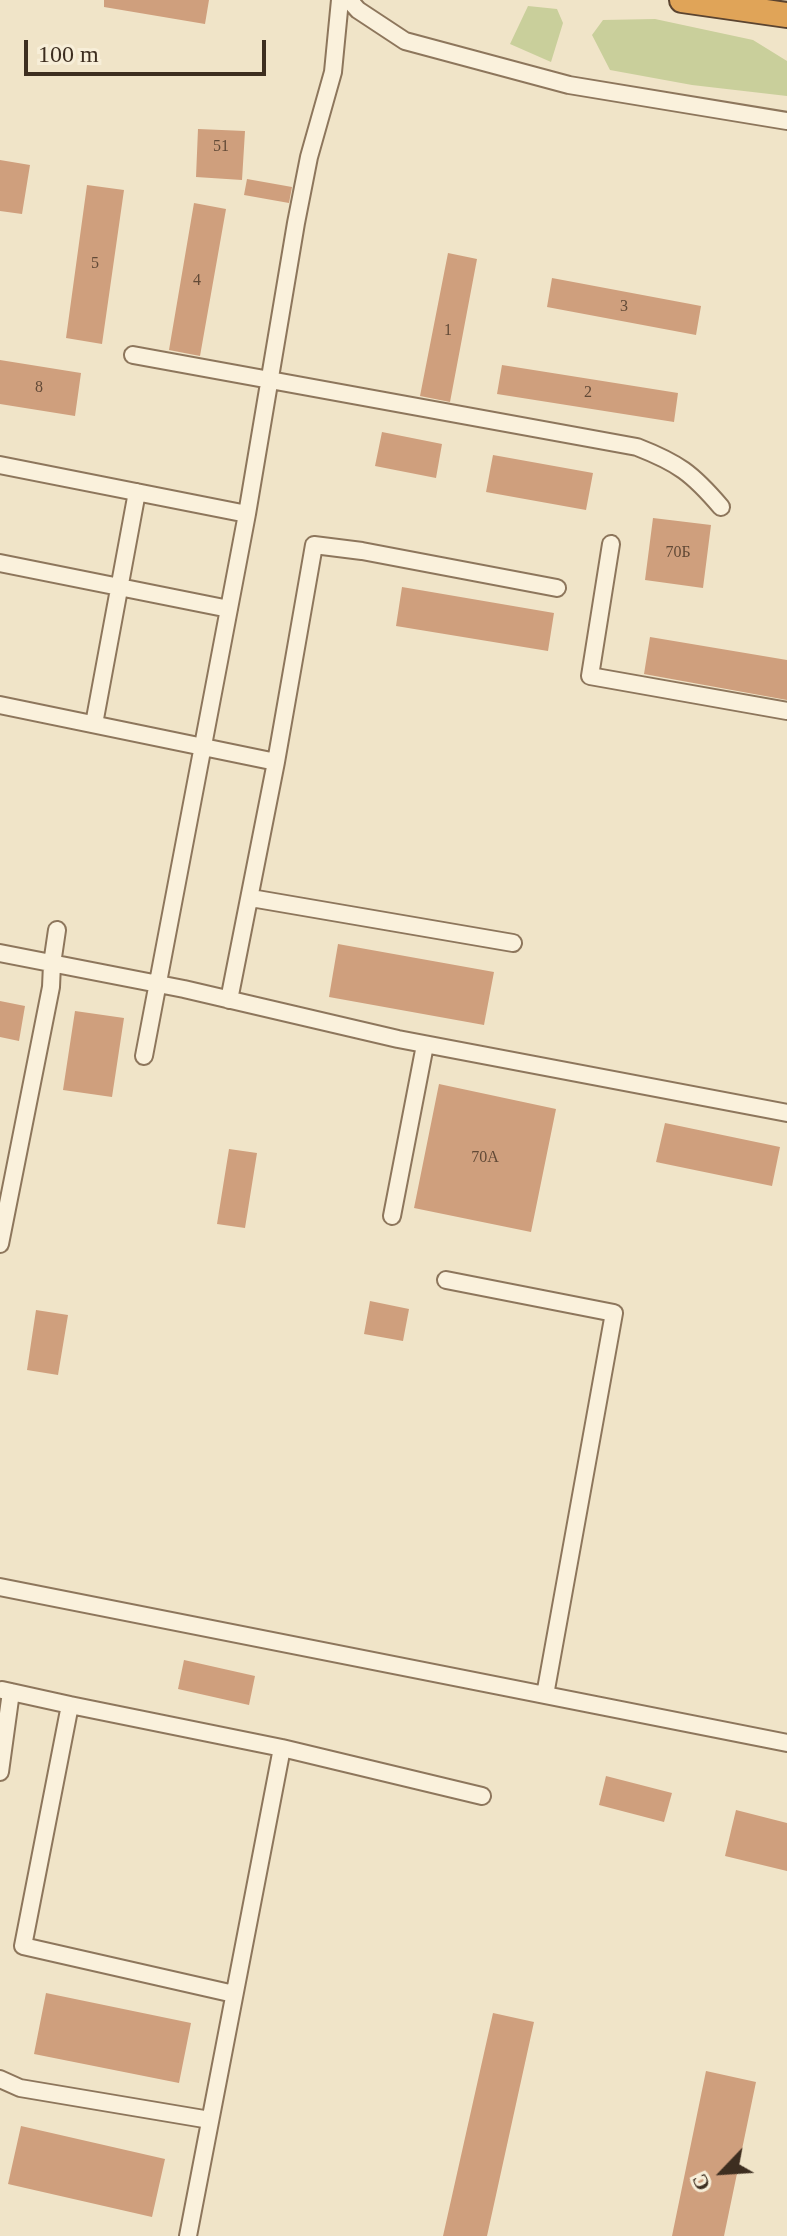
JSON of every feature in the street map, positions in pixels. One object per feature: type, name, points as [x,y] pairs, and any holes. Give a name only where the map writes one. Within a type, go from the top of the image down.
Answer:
[{"type":"highway","points":[[682,0],[787,15]]},
{"type":"street","points":[[144,1056],[247,514],[309,157],[333,72],[340,0]]},
{"type":"street","points":[[349,0],[358,10],[405,41],[569,85],[787,121]]},
{"type":"street","points":[[133,355],[637,447],[672,461],[699,481],[721,507]]},
{"type":"street","points":[[0,465],[247,514]]},
{"type":"street","points":[[94,724],[137,492]]},
{"type":"street","points":[[611,544],[590,676],[787,711]]},
{"type":"street","points":[[229,1000],[251,898],[314,545],[362,551],[557,588]]},
{"type":"street","points":[[0,563],[229,609]]},
{"type":"street","points":[[0,705],[276,762]]},
{"type":"street","points":[[251,898],[513,943]]},
{"type":"street","points":[[0,1244],[6,1189],[51,987],[57,930]]},
{"type":"street","points":[[0,953],[156,984],[425,1045],[787,1113]]},
{"type":"street","points":[[392,1216],[425,1045]]},
{"type":"street","points":[[446,1280],[614,1313],[545,1695]]},
{"type":"street","points":[[0,1587],[787,1743]]},
{"type":"street","points":[[0,1772],[5,1691],[282,1748],[482,1796]]},
{"type":"street","points":[[70,1705],[23,1946],[234,1994]]},
{"type":"street","points":[[188,2236],[282,1748]]},
{"type":"street","points":[[0,2079],[20,2088],[210,2120]]},
{"type":"green space","points":[[528,6],[557,9],[563,23],[551,62],[510,44]]},
{"type":"green space","points":[[655,19],[753,40],[787,61],[787,96],[692,85],[610,70],[592,35],[603,20]]},
{"type":"building","points":[[104,0],[209,0],[205,24],[104,7]]},
{"type":"building","points":[[198,129],[245,131],[242,180],[196,177]]},
{"type":"building","points":[[0,160],[30,165],[22,214],[0,211]]},
{"type":"building","points":[[247,179],[292,187],[289,203],[244,195]]},
{"type":"building","points":[[87,185],[124,190],[102,344],[66,338]]},
{"type":"building","points":[[194,203],[226,209],[200,356],[169,350]]},
{"type":"building","points":[[448,253],[477,259],[450,402],[420,396]]},
{"type":"building","points":[[552,278],[701,306],[696,335],[547,307]]},
{"type":"building","points":[[0,360],[81,373],[75,416],[0,404]]},
{"type":"building","points":[[502,365],[678,393],[674,422],[497,394]]},
{"type":"building","points":[[382,432],[442,444],[436,478],[375,466]]},
{"type":"building","points":[[493,455],[593,473],[586,510],[486,492]]},
{"type":"building","points":[[653,518],[711,525],[703,588],[645,580]]},
{"type":"building","points":[[402,587],[554,613],[548,651],[396,626]]},
{"type":"building","points":[[650,637],[787,660],[787,700],[644,674]]},
{"type":"building","points":[[338,944],[494,972],[484,1025],[329,997]]},
{"type":"building","points":[[0,1001],[25,1006],[19,1041],[0,1037]]},
{"type":"building","points":[[75,1011],[124,1018],[112,1097],[63,1090]]},
{"type":"building","points":[[439,1084],[556,1109],[531,1232],[414,1208]]},
{"type":"building","points":[[665,1123],[780,1147],[772,1186],[656,1162]]},
{"type":"building","points":[[229,1149],[257,1153],[245,1228],[217,1224]]},
{"type":"building","points":[[370,1301],[409,1309],[403,1341],[364,1334]]},
{"type":"building","points":[[36,1310],[68,1315],[58,1375],[27,1370]]},
{"type":"building","points":[[184,1660],[255,1676],[249,1705],[178,1689]]},
{"type":"building","points":[[606,1776],[672,1793],[664,1822],[599,1805]]},
{"type":"building","points":[[736,1810],[787,1823],[787,1871],[725,1856]]},
{"type":"building","points":[[46,1993],[191,2023],[179,2083],[34,2054]]},
{"type":"building","points":[[493,2013],[534,2022],[487,2236],[443,2236]]},
{"type":"building","points":[[706,2071],[756,2082],[724,2236],[672,2236]]},
{"type":"building","points":[[21,2126],[165,2159],[152,2217],[8,2184]]}]
